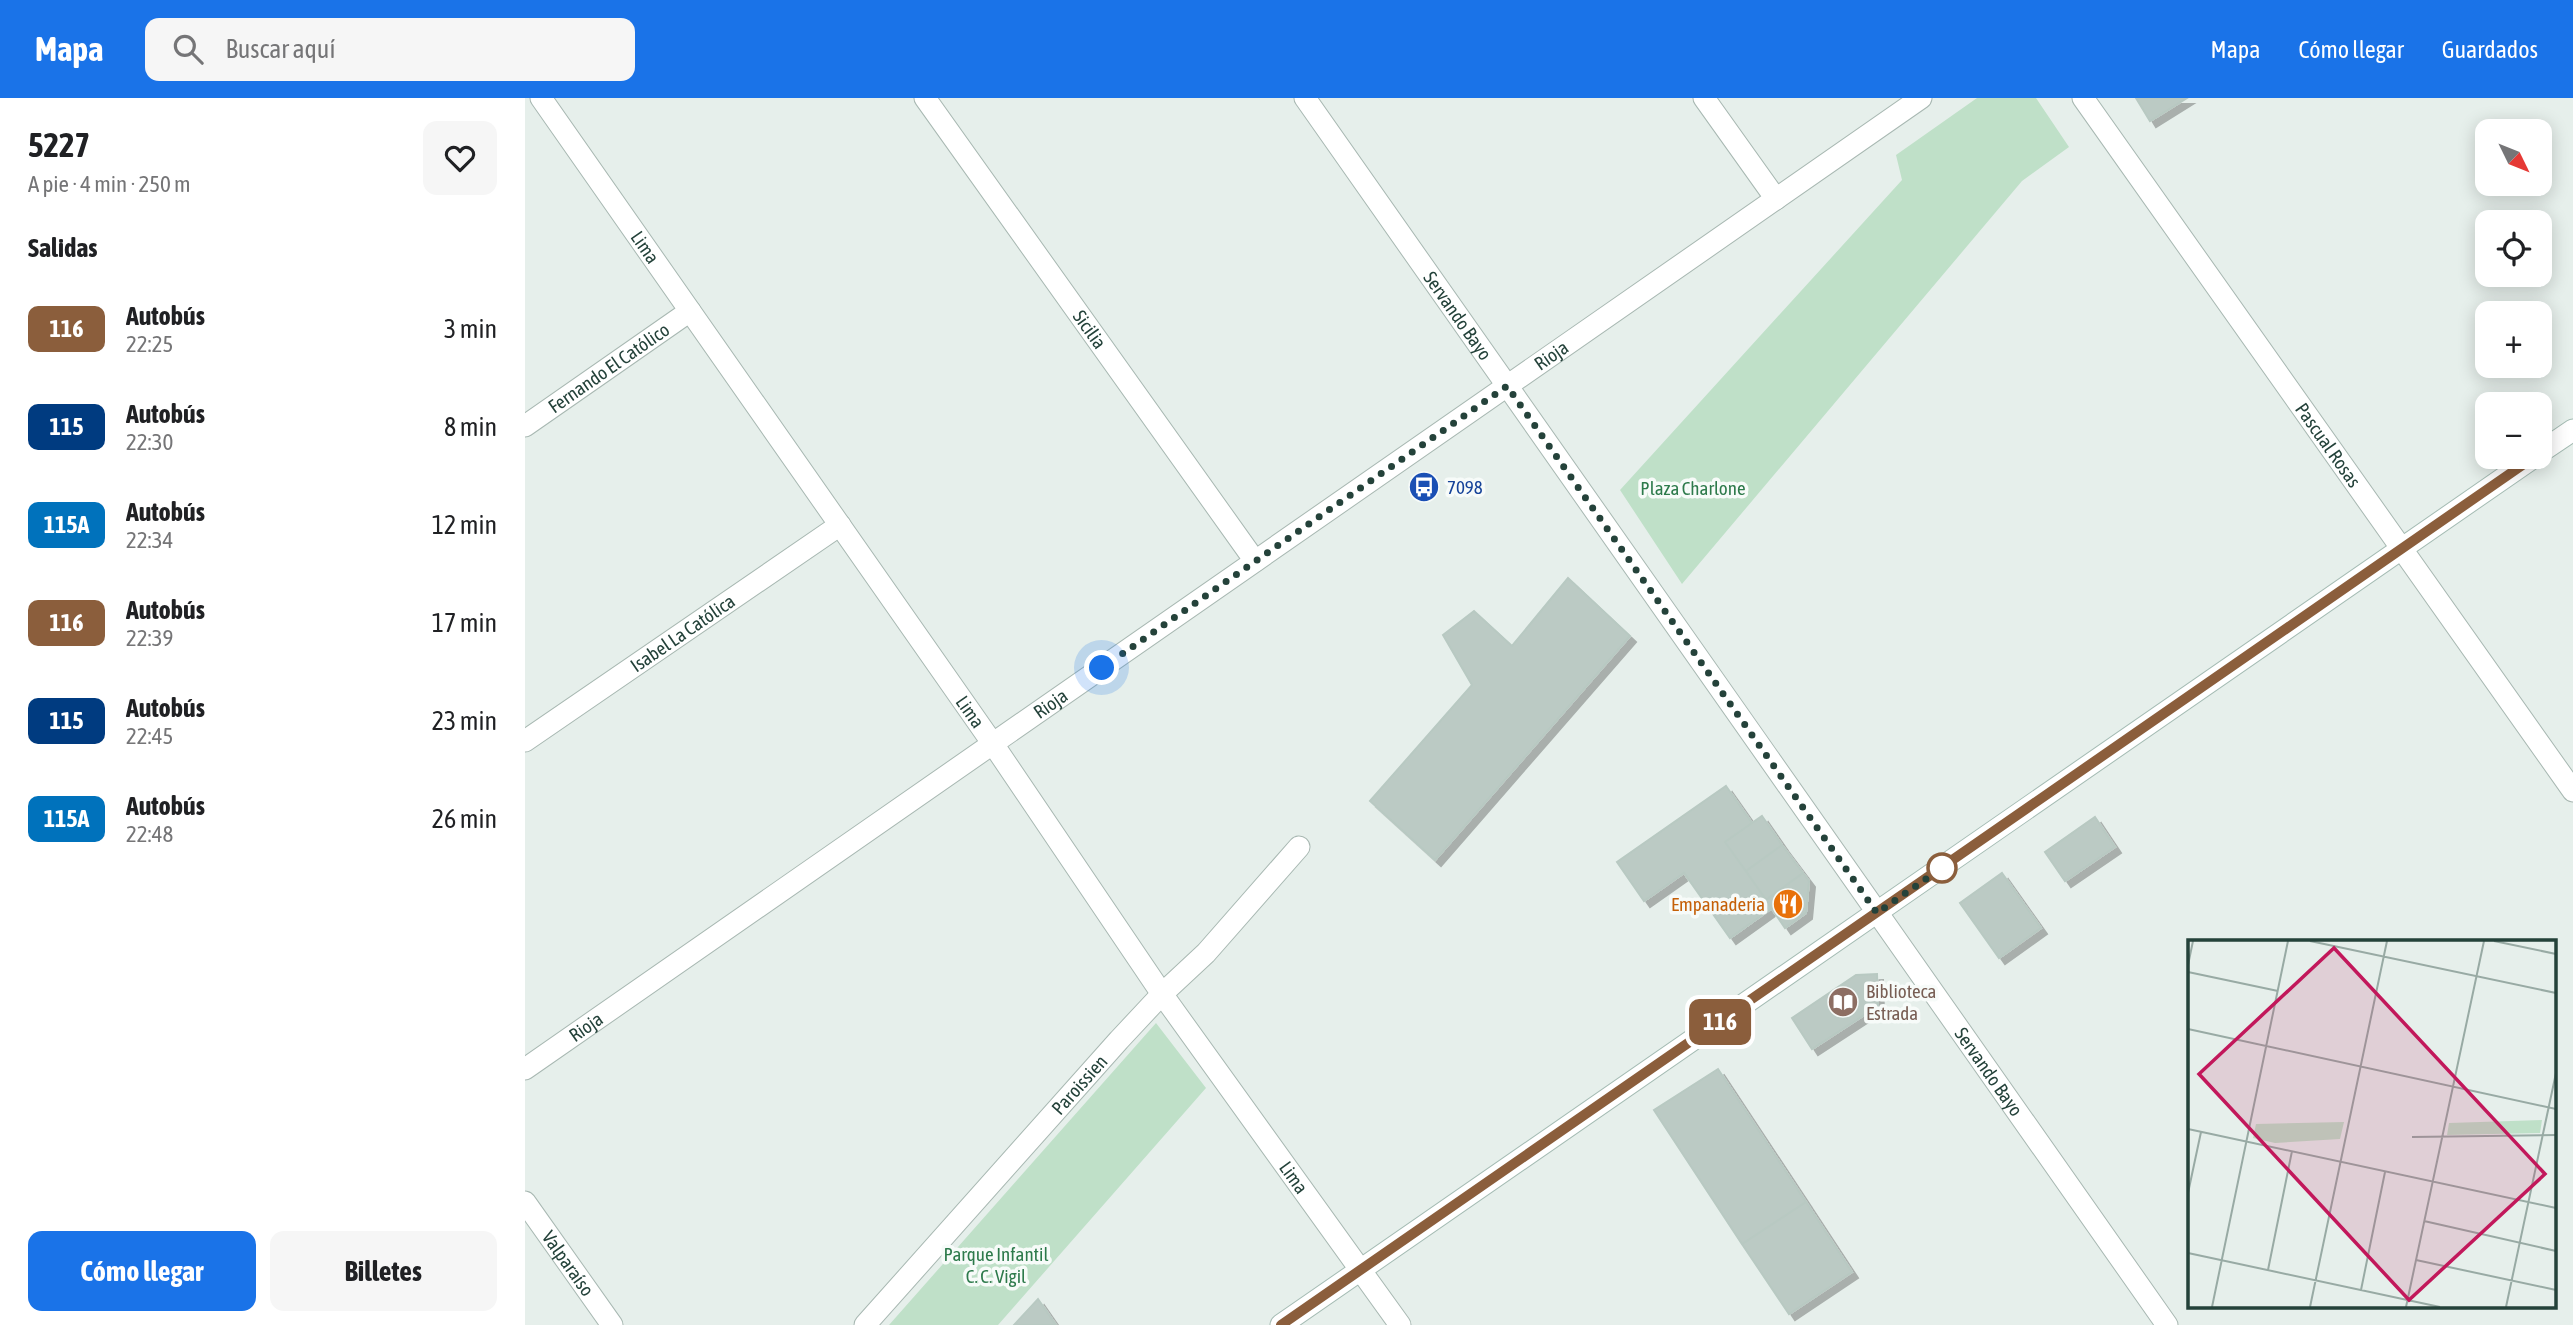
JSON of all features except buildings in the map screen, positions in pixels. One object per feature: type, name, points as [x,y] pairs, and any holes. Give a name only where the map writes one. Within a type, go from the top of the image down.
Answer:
[{"type":"street","name":"Lima","points":[[541,98],[993,744],[1162,994],[1400,1325]]},
{"type":"street","name":"Sicilia","points":[[925,98],[1255,561]]},
{"type":"street","name":"Servando Bayo","points":[[1305,98],[2167,1325]]},
{"type":"street","points":[[1704,98],[1776,199]]},
{"type":"street","name":"Rioja","points":[[525,1069],[1921,98]]},
{"type":"street","name":"Pascual Rosas","points":[[2083,98],[2573,791]]},
{"type":"street","name":"Fernando El Católico","points":[[525,426],[690,311]]},
{"type":"street","points":[[2552,444],[2573,430]]},
{"type":"street","points":[[1281,1325],[2516,469]]},
{"type":"street","name":"Isabel La Católica","points":[[525,741],[840,525]]},
{"type":"street","name":"Paroissien","points":[[865,1325],[1162,994],[1206,953],[1299,847]]},
{"type":"street","name":"Valparaíso","points":[[525,1202],[612,1325]]},
{"type":"green space","name":"Plaza Charlone","points":[[1977,98],[2036,98],[2069,147],[2022,181],[1682,584],[1620,490],[1902,180],[1896,155]]},
{"type":"green space","name":"Parque Infantil C. C. Vigil","points":[[1156,1023],[1206,1088],[998,1325],[889,1325]]},
{"type":"bus line","name":"116","points":[[1281,1325],[2516,469]]},
{"type":"place","name":"7098","points":[[1424,487]]},
{"type":"place","name":"Empanaderia","points":[[1788,904]]},
{"type":"place","name":"Biblioteca Estrada","points":[[1843,1002]]},
{"type":"route","points":[[1102,668],[1507,386],[1877,913],[1946,865],[1942,868]]}]
